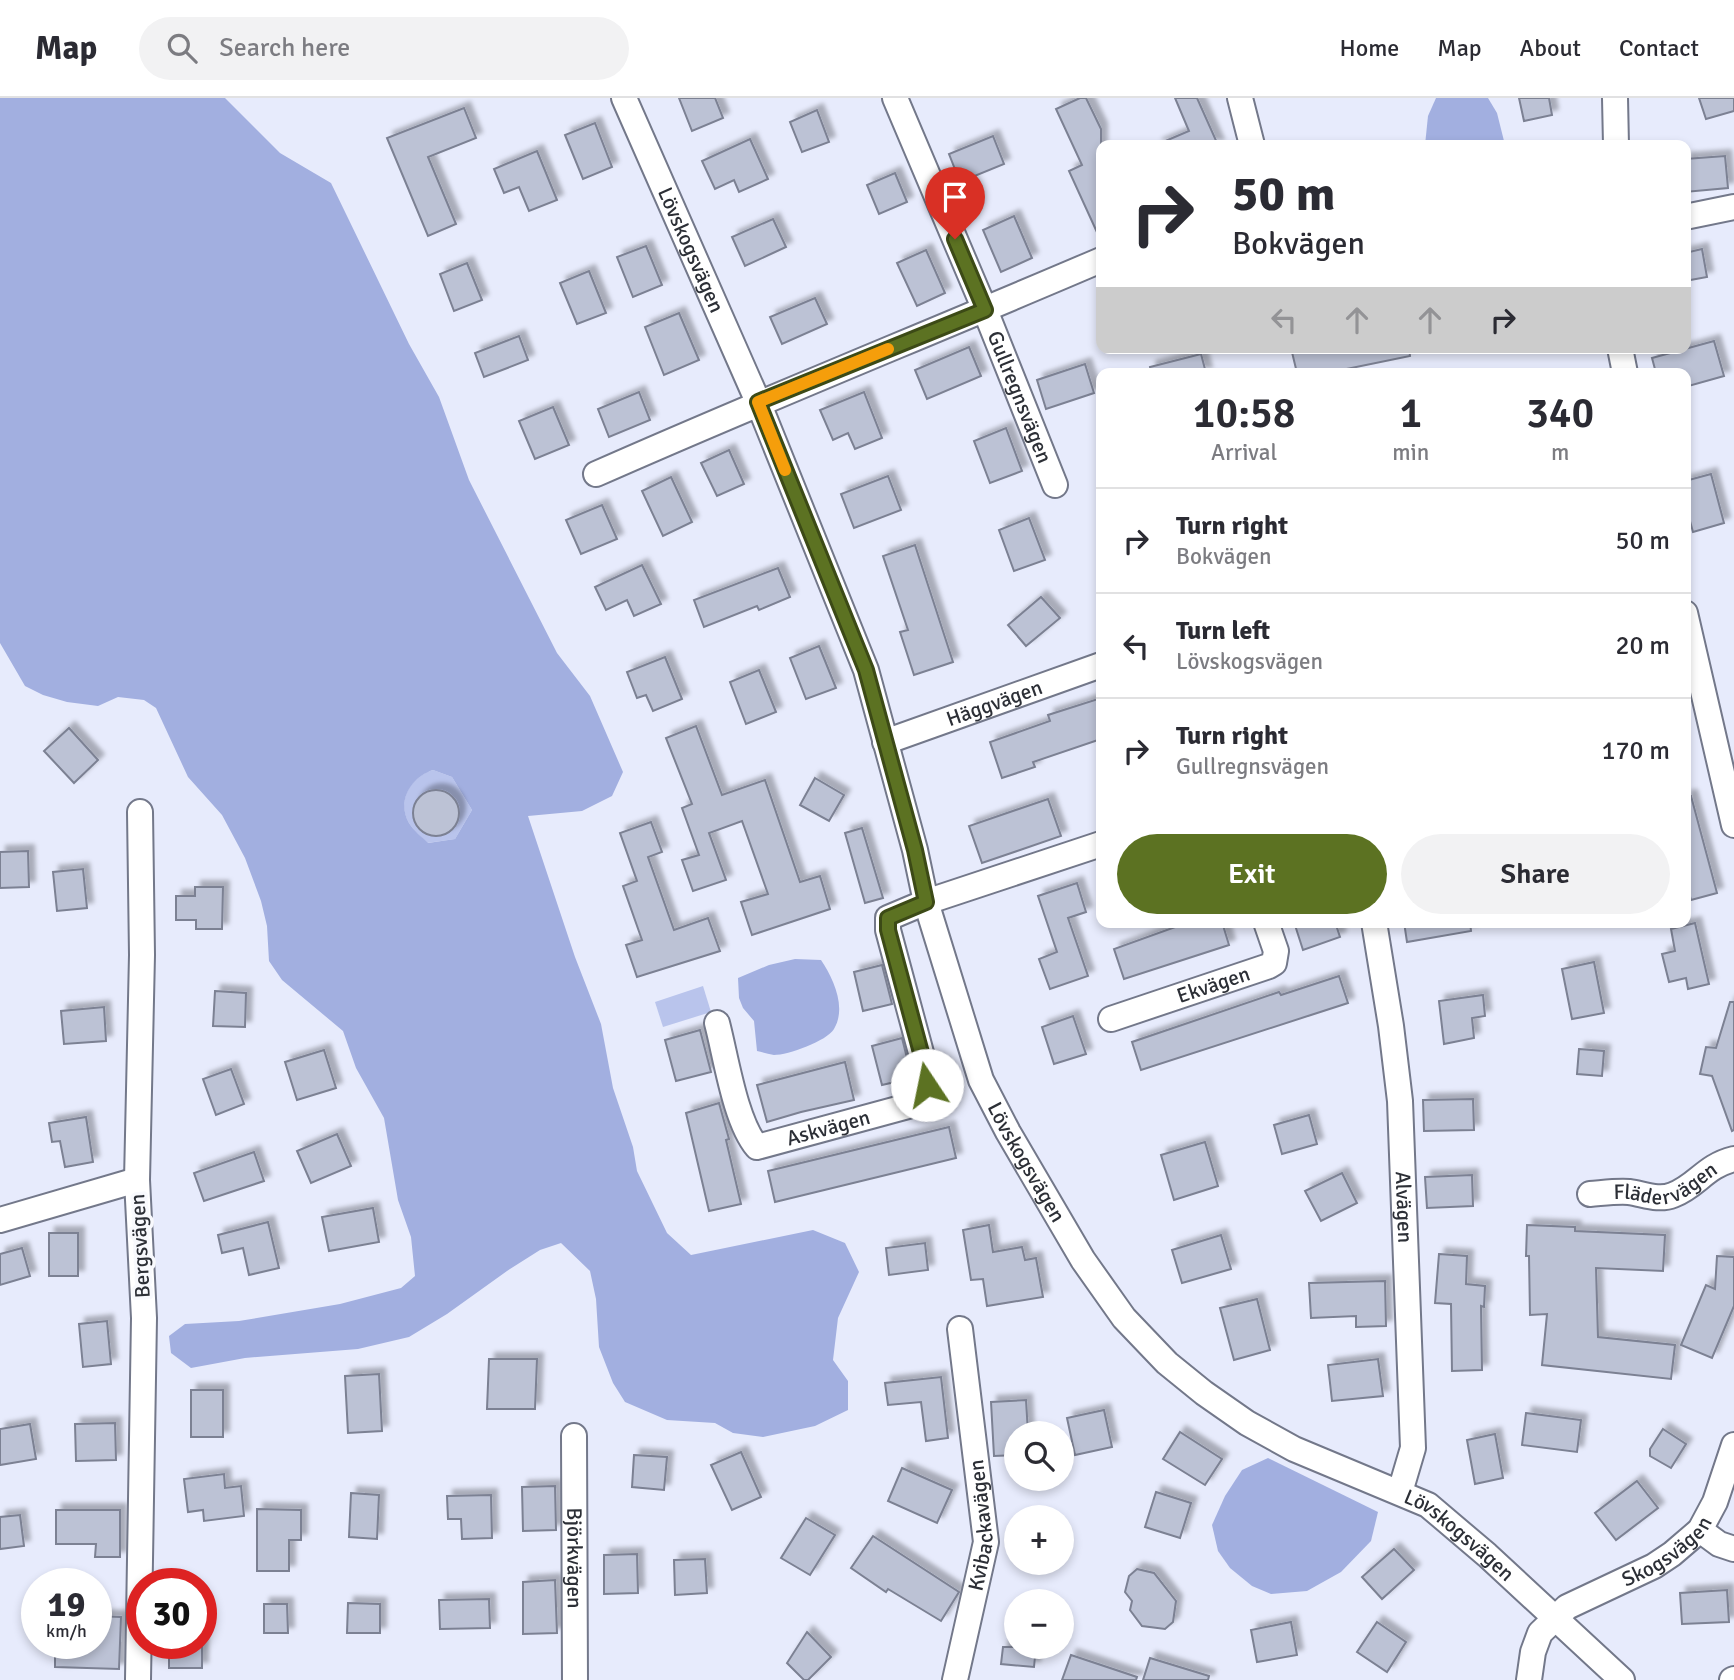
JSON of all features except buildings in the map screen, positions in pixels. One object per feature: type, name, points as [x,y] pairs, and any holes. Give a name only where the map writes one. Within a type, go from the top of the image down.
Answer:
[{"type":"street","name":"Lövskogsvägen","points":[[624,98],[758,402],[866,670],[915,850],[926,902],[981,1080],[1083,1260],[1124,1318],[1167,1363],[1247,1423],[1337,1468],[1428,1505],[1556,1617],[1622,1680]]},
{"type":"street","name":"Gullregnsvägen","points":[[895,98],[985,310],[1055,485]]},
{"type":"street","points":[[1240,98],[1251,140]]},
{"type":"street","points":[[1615,98],[1616,140]]},
{"type":"street","points":[[1691,216],[1734,207]]},
{"type":"street","name":"Gullregnsvägen","points":[[758,402],[1096,262]]},
{"type":"street","points":[[596,474],[758,402]]},
{"type":"street","points":[[1691,639],[1734,825]]},
{"type":"street","name":"Häggvägen","points":[[886,742],[1096,667]]},
{"type":"street","name":"Bergsvägen","points":[[138,1680],[144,1318],[137,1180],[142,956],[140,812]]},
{"type":"street","points":[[926,902],[1096,846]]},
{"type":"street","name":"Askvägen","points":[[717,1023],[738,1107],[750,1138],[757,1147],[912,1105],[927,1096],[927,1075],[888,930],[888,918],[926,902]]},
{"type":"street","name":"Ekvägen","points":[[1111,1019],[1269,966],[1276,958],[1276,951],[1268,928]]},
{"type":"street","name":"Alvägen","points":[[1375,928],[1400,1101],[1412,1448],[1400,1492]]},
{"type":"street","name":"Flädervägen","points":[[1590,1194],[1628,1192],[1658,1198],[1672,1196],[1719,1163],[1734,1159]]},
{"type":"street","points":[[0,1220],[137,1180]]},
{"type":"street","name":"Kvibackavägen","points":[[955,1680],[986,1542],[960,1329]]},
{"type":"street","name":"Björkvägen","points":[[574,1436],[575,1680]]},
{"type":"street","name":"Skogsvägen","points":[[1530,1680],[1533,1652],[1540,1633],[1556,1617],[1576,1601],[1654,1566],[1700,1530],[1715,1502],[1734,1445]]},
{"type":"street","points":[[1700,1530],[1719,1544],[1734,1549]]},
{"type":"shaded area","points":[[0,98],[225,98],[280,153],[331,183],[409,344],[439,397],[469,480],[557,653],[590,696],[623,772],[612,796],[582,811],[528,816],[575,957],[601,1024],[613,1088],[633,1147],[637,1171],[667,1233],[691,1255],[813,1230],[845,1243],[859,1272],[838,1318],[833,1360],[848,1381],[848,1410],[815,1426],[763,1437],[733,1433],[715,1423],[667,1420],[625,1402],[613,1383],[599,1347],[596,1299],[590,1271],[561,1243],[540,1250],[409,1337],[358,1349],[245,1358],[191,1368],[171,1353],[169,1336],[185,1324],[239,1321],[340,1304],[401,1288],[415,1276],[411,1237],[398,1200],[384,1118],[356,1068],[343,1031],[282,980],[269,961],[267,926],[245,858],[222,815],[188,777],[156,708],[144,700],[118,697],[98,706],[67,702],[43,695],[25,686],[0,643]],"holes":[[[433,770],[452,777],[472,810],[455,839],[428,843],[409,823],[405,814],[405,798],[408,790],[425,773]]]},
{"type":"shaded area","points":[[1436,98],[1488,98],[1497,113],[1504,140],[1426,140],[1428,116]]},
{"type":"shaded area","points":[[433,770],[452,777],[472,810],[455,839],[427,843],[409,823],[404,806],[412,784]]},
{"type":"shaded area","points":[[795,959],[821,960],[837,993],[838,1020],[830,1034],[807,1046],[774,1055],[757,1051],[754,1021],[743,1008],[739,998],[738,978],[769,965]]},
{"type":"shaded area","points":[[703,986],[711,1012],[663,1027],[655,1002]]},
{"type":"shaded area","points":[[1268,1458],[1378,1512],[1371,1541],[1341,1572],[1307,1591],[1271,1594],[1252,1586],[1230,1568],[1218,1551],[1212,1525],[1225,1496],[1242,1470]]},
{"type":"slow traffic","points":[[785,470],[758,402],[888,349]]},
{"type":"route","points":[[927,1085],[927,1075],[888,930],[888,918],[926,902],[915,850],[866,670],[758,402],[985,310],[955,239]]}]
